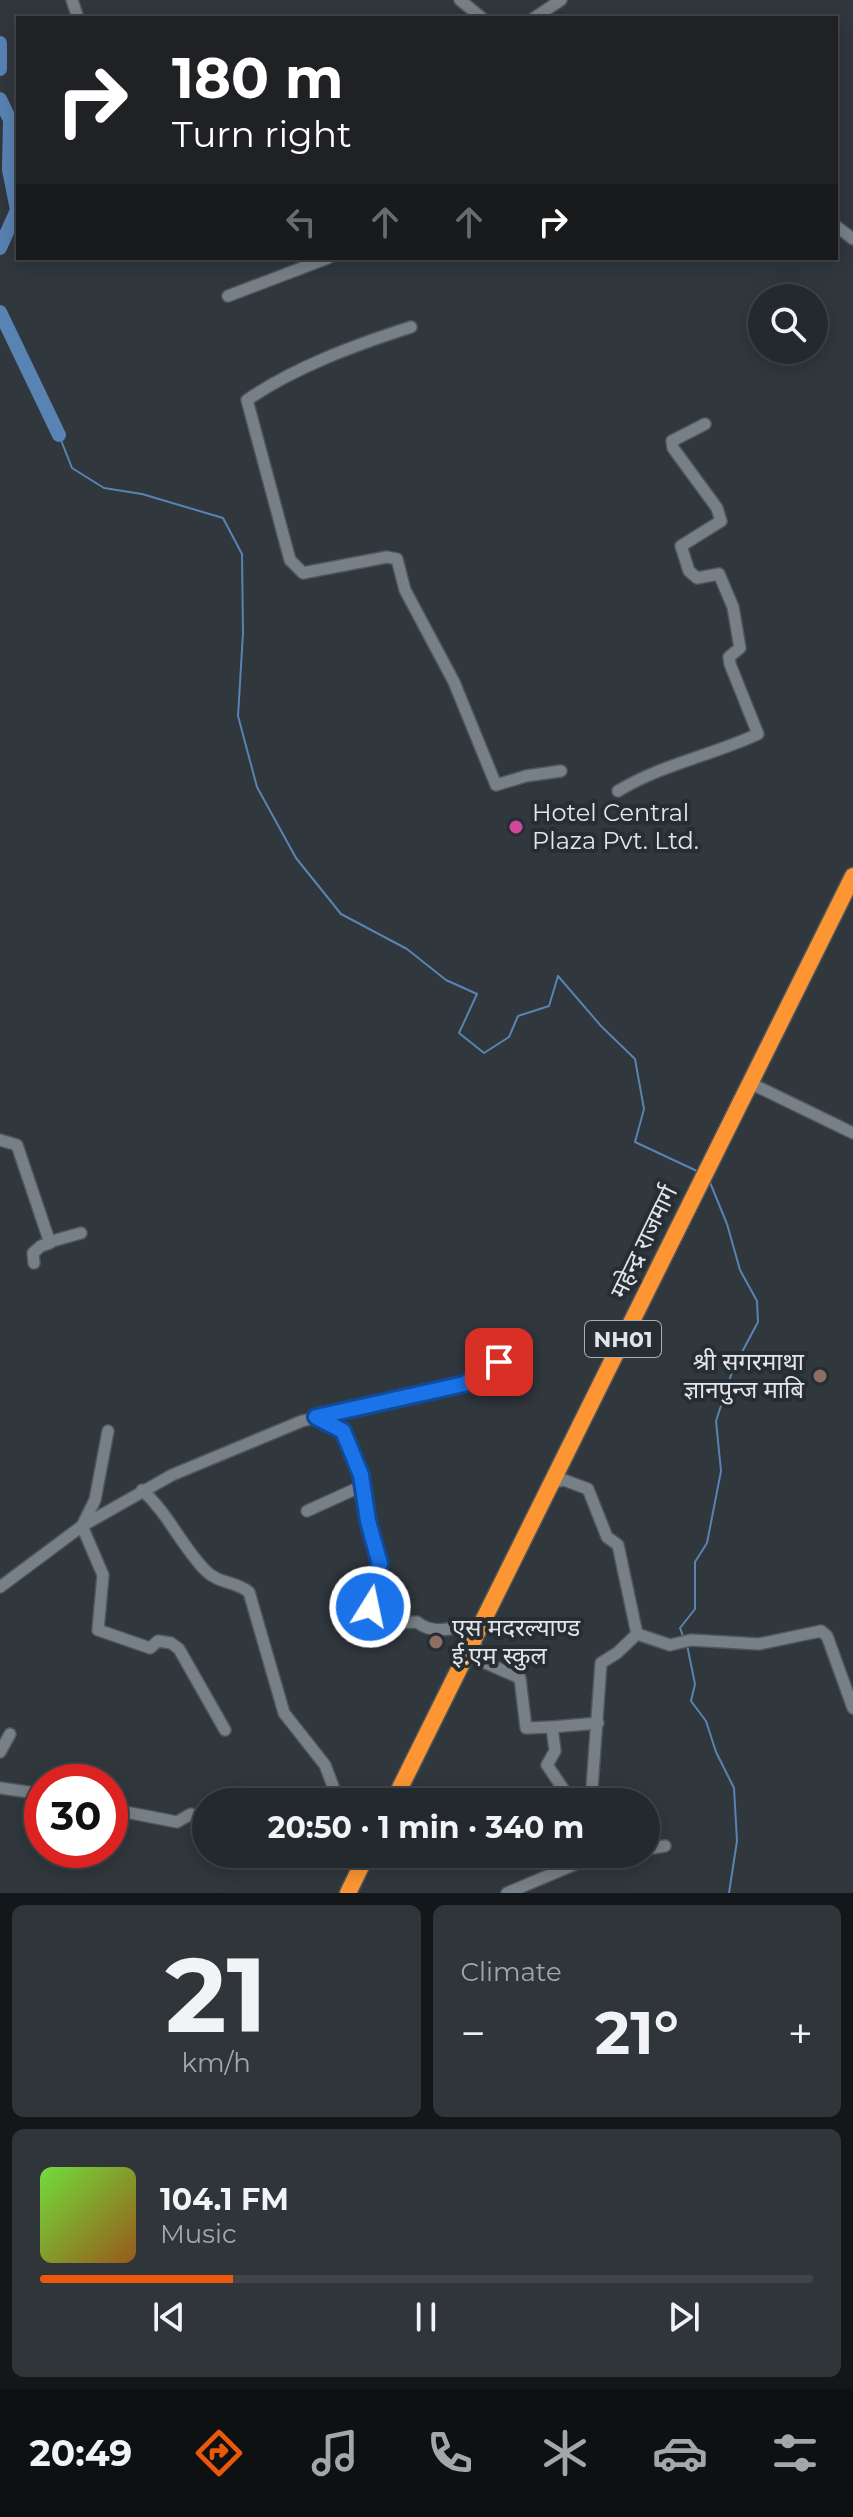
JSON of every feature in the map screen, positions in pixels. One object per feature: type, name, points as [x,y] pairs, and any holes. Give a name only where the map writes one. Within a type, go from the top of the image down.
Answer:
[{"type":"highway","name":"महेन्द्र राजमार्ग","points":[[400,1788],[853,876]]},
{"type":"highway","points":[[348,1893],[358,1868]]},
{"type":"street","points":[[460,0],[480,16]]},
{"type":"street","points":[[544,5],[561,0]]},
{"type":"street","points":[[228,296],[323,260]]},
{"type":"street","points":[[411,327],[304,369],[247,400],[290,560],[303,573],[387,557],[397,559],[405,590],[454,682],[496,785],[526,776],[561,771]]},
{"type":"street","points":[[618,791],[640,777],[718,752],[758,734],[730,664],[729,657],[740,648],[733,607],[719,574],[697,578],[689,571],[681,546],[721,521],[717,508],[678,455],[672,441],[705,424]]},
{"type":"street","points":[[750,1083],[853,1133]]},
{"type":"street","points":[[0,1140],[17,1145],[49,1242]]},
{"type":"street","points":[[34,1263],[33,1253],[49,1242],[81,1233]]},
{"type":"street","points":[[0,1587],[82,1526],[172,1475],[316,1417],[464,1384],[499,1362]]},
{"type":"street","points":[[316,1417],[343,1431],[362,1486],[380,1564],[366,1591],[375,1624],[417,1622],[422,1627],[450,1630],[465,1625],[478,1630]]},
{"type":"street","points":[[108,1431],[95,1500],[82,1526],[103,1575],[98,1630],[150,1648],[158,1641],[171,1643],[179,1649],[225,1730]]},
{"type":"street","points":[[551,1483],[564,1480],[588,1489],[607,1537],[618,1545],[637,1634]]},
{"type":"street","points":[[307,1511],[362,1486]]},
{"type":"street","points":[[142,1490],[159,1507],[205,1570],[217,1579],[242,1586],[249,1592],[284,1713],[325,1765],[334,1788]]},
{"type":"street","points":[[490,1611],[472,1657],[520,1678],[526,1728],[598,1723]]},
{"type":"street","points":[[637,1634],[670,1645],[691,1640],[759,1644],[821,1631],[827,1636],[853,1708]]},
{"type":"street","points":[[592,1788],[601,1663],[637,1634]]},
{"type":"street","points":[[552,1727],[555,1751],[547,1765],[563,1788]]},
{"type":"street","points":[[0,1752],[10,1734]]},
{"type":"street","points":[[0,1788],[24,1791]]},
{"type":"street","points":[[128,1812],[177,1822],[191,1814]]},
{"type":"street","points":[[660,1847],[665,1846]]},
{"type":"street","points":[[507,1893],[568,1868]]},
{"type":"waterway","points":[[0,43],[0,69]]},
{"type":"waterway","points":[[0,99],[10,120],[9,170],[16,205]]},
{"type":"waterway","points":[[0,248],[16,212]]},
{"type":"waterway","points":[[0,312],[59,435]]},
{"type":"waterway","points":[[59,435],[72,468],[104,488],[142,494],[223,518],[242,554],[243,633],[238,716],[257,787],[296,858],[341,914],[407,949],[446,980],[477,994],[459,1033],[484,1053],[509,1037],[518,1016],[549,1006],[558,976],[601,1026],[635,1059],[644,1109],[635,1142],[697,1171]]},
{"type":"waterway","points":[[683,1636],[680,1628],[695,1609],[695,1562],[707,1543],[721,1471],[716,1421],[733,1369],[758,1322],[757,1301],[740,1270],[727,1224],[709,1180]]},
{"type":"waterway","points":[[687,1645],[695,1684],[691,1701],[706,1721],[716,1752],[734,1788],[737,1841],[729,1893]]},
{"type":"place","name":"Hotel Central Plaza Pvt. Ltd.","points":[[516,827]]},
{"type":"place","name":"श्री सगरमाथा ज्ञानपुन्ज माबि","points":[[820,1376]]},
{"type":"place","name":"एस मदरल्याण्ड ई.एम स्कुल","points":[[436,1642]]},
{"type":"route","points":[[370,1607],[366,1591],[380,1564],[368,1521],[361,1475],[343,1431],[316,1417],[464,1384],[499,1362]]}]
